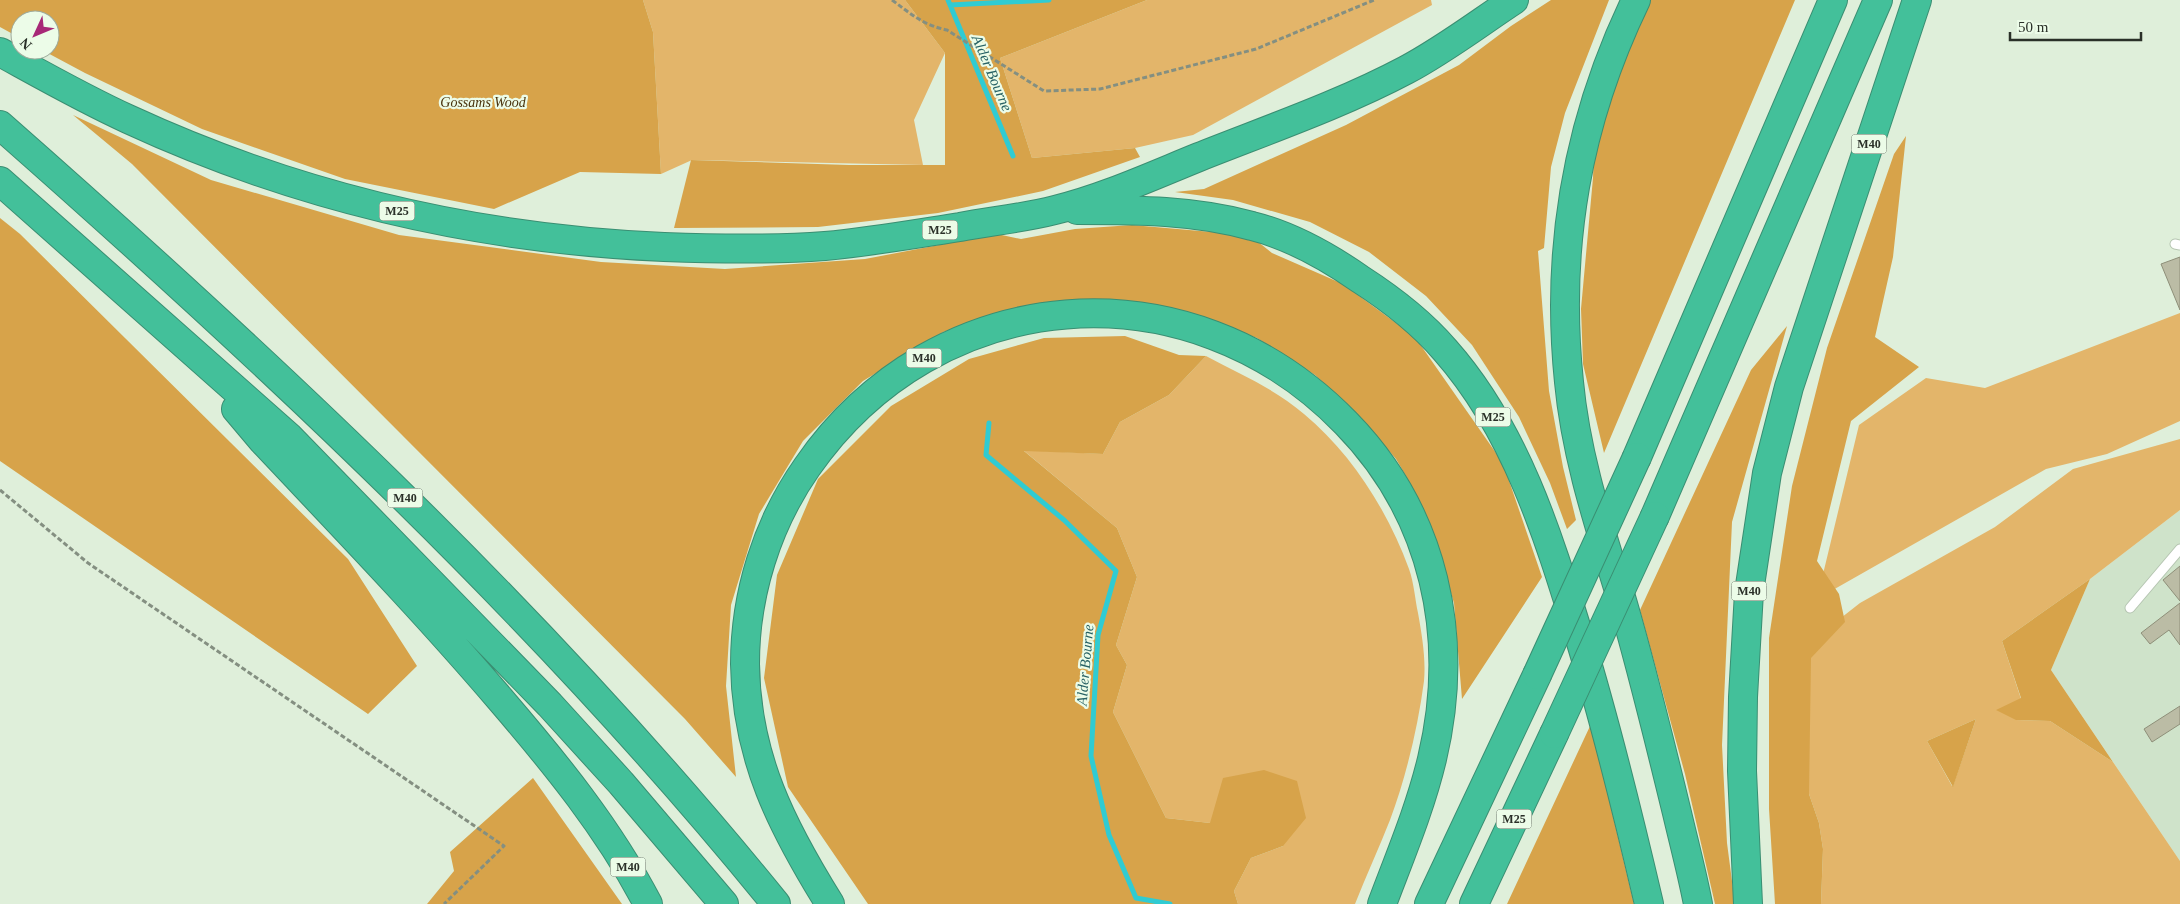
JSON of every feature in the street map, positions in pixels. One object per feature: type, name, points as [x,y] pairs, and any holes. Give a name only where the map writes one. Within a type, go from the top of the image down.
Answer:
[{"type":"highway","name":"M25","points":[[0,52],[64,88],[199,150],[340,198],[460,226],[561,240],[710,249],[825,246],[898,238],[1056,210],[1126,186],[1311,113],[1398,73],[1514,0]]},
{"type":"highway","points":[[1636,0],[1602,79],[1574,184],[1567,234],[1565,268],[1564,304],[1567,365],[1572,410],[1587,482],[1635,648],[1698,904]]},
{"type":"highway","name":"M25","points":[[1429,904],[1537,676],[1637,457],[1833,0]]},
{"type":"highway","name":"M25","points":[[1474,904],[1655,516],[1878,0]]},
{"type":"highway","name":"M40","points":[[1748,904],[1742,771],[1743,697],[1749,592],[1767,473],[1789,387],[1917,0]]},
{"type":"highway","name":"M40","points":[[0,126],[285,382],[455,548],[689,799],[776,904]]},
{"type":"highway","name":"M40","points":[[0,181],[289,437],[473,624],[615,776],[724,904]]},
{"type":"highway","name":"M25","points":[[1056,210],[1194,213],[1255,226],[1287,238],[1333,261],[1381,292],[1445,350],[1481,397],[1499,427],[1526,483],[1552,551],[1602,710],[1649,904]]},
{"type":"highway","name":"M40","points":[[830,904],[786,831],[764,777],[751,726],[747,694],[746,636],[754,587],[761,560],[776,521],[799,478],[832,434],[867,399],[902,371],[960,340],[1003,326],[1056,316],[1107,314],[1155,319],[1198,330],[1251,351],[1283,370],[1327,404],[1366,444],[1394,485],[1415,524],[1431,566],[1440,605],[1444,640],[1443,696],[1436,739],[1424,789],[1382,904]]},
{"type":"highway","name":"M40","points":[[177,338],[262,441],[448,637],[534,739],[605,832],[648,904]]},
{"type":"lane","points":[[2130,608],[2180,549]]},
{"type":"path","points":[[892,0],[929,26],[949,31],[1044,91],[1100,89],[1256,49],[1374,0]]},
{"type":"path","points":[[0,490],[88,564],[504,846],[444,904]]},
{"type":"shaded area","points":[[643,0],[905,0],[945,53],[914,120],[923,165],[692,160],[661,174],[653,32]]},
{"type":"shaded area","points":[[1147,0],[1431,0],[1432,5],[1193,135],[1135,148],[1032,158],[1000,58]]},
{"type":"shaded area","points":[[2180,313],[2180,421],[2107,454],[2046,469],[1817,599],[1859,425],[1926,378],[1985,388]]},
{"type":"shaded area","points":[[1206,356],[1257,382],[1281,397],[1321,429],[1366,484],[1390,526],[1411,574],[1421,630],[1424,681],[1411,752],[1396,804],[1355,904],[1238,904],[1234,891],[1251,858],[1283,846],[1210,823],[1166,818],[1113,712],[1127,665],[1116,645],[1137,577],[1117,528],[1023,450],[1103,454],[1120,422],[1169,395]]},
{"type":"shaded area","points":[[2180,439],[2180,510],[2090,579],[2002,641],[2021,699],[2016,720],[2050,721],[2113,762],[2180,861],[2180,904],[1821,904],[1823,849],[1819,823],[1809,794],[1795,654],[1860,603],[1995,527],[2073,469]],"holes":[[[1976,719],[1953,786],[1927,741]]]},
{"type":"shaded area","points":[[2180,510],[2180,861],[2051,670],[2090,579]]},
{"type":"green space","name":"Gossams Wood","points":[[0,0],[643,0],[653,32],[661,174],[580,172],[494,209],[345,179],[202,129],[60,60],[60,10],[10,10],[10,32],[0,27]]},
{"type":"green space","points":[[905,0],[1147,0],[1000,58],[1032,158],[1135,148],[1140,157],[1043,191],[938,213],[818,227],[674,228],[691,160],[849,165],[945,165],[945,53]]},
{"type":"green space","points":[[1551,0],[1609,0],[1565,113],[1551,167],[1544,248],[1538,251],[1549,391],[1563,467],[1576,520],[1567,529],[1550,483],[1519,417],[1472,345],[1426,296],[1369,252],[1310,222],[1233,200],[1175,192],[1204,189],[1346,125],[1459,65],[1511,26]]},
{"type":"green space","points":[[1650,0],[1795,0],[1604,453],[1583,364],[1581,309],[1594,149],[1613,87],[1638,24]]},
{"type":"green space","points":[[73,115],[211,180],[399,235],[601,262],[725,269],[865,259],[997,234],[1021,239],[1075,229],[1132,225],[1223,233],[1257,241],[1272,253],[1343,284],[1415,337],[1503,463],[1542,577],[1462,699],[1454,603],[1435,541],[1406,476],[1396,459],[1358,415],[1315,375],[1257,338],[1191,314],[1107,301],[1020,308],[943,332],[863,381],[803,441],[759,514],[731,605],[726,686],[736,777],[685,719],[132,164]]},
{"type":"green space","points":[[1906,136],[1893,257],[1875,337],[1919,367],[1851,421],[1817,561],[1839,594],[1845,622],[1811,658],[1809,794],[1819,823],[1823,849],[1821,904],[1775,904],[1769,809],[1769,638],[1792,486],[1827,348],[1894,154]]},
{"type":"green space","points":[[0,218],[20,234],[348,559],[417,666],[368,714],[0,461]]},
{"type":"green space","points":[[1787,326],[1732,522],[1722,745],[1727,843],[1735,904],[1715,904],[1685,774],[1640,610],[1751,370]]},
{"type":"green space","points":[[1125,336],[1179,355],[1206,356],[1169,395],[1120,422],[1103,454],[1024,451],[1117,528],[1137,577],[1116,645],[1127,665],[1113,712],[1166,818],[1210,823],[1223,778],[1264,770],[1297,781],[1306,818],[1283,846],[1251,858],[1234,891],[1238,904],[868,904],[788,787],[764,678],[777,575],[818,479],[891,406],[969,359],[1044,338]]},
{"type":"green space","points":[[2090,579],[2051,670],[2113,762],[2050,721],[2016,720],[1996,710],[2021,698],[2002,641]]},
{"type":"green space","points":[[1976,719],[1953,787],[1927,741]]},
{"type":"green space","points":[[1591,724],[1634,904],[1507,904]]},
{"type":"green space","points":[[533,778],[622,904],[427,904],[454,871],[450,852]]},
{"type":"building","points":[[2180,257],[2180,310],[2161,264]]},
{"type":"building","points":[[2180,566],[2180,601],[2163,580]]},
{"type":"building","points":[[2180,603],[2180,645],[2169,630],[2150,644],[2141,633]]},
{"type":"building","points":[[2180,706],[2180,724],[2152,742],[2144,729]]},
{"type":"waterway","name":"Alder Bourne","points":[[948,0],[1013,156]]},
{"type":"waterway","points":[[950,5],[1049,0]]},
{"type":"waterway","name":"Alder Bourne","points":[[989,423],[986,455],[1064,520],[1116,571],[1098,635],[1091,756],[1109,835],[1136,898],[1170,904]]}]
